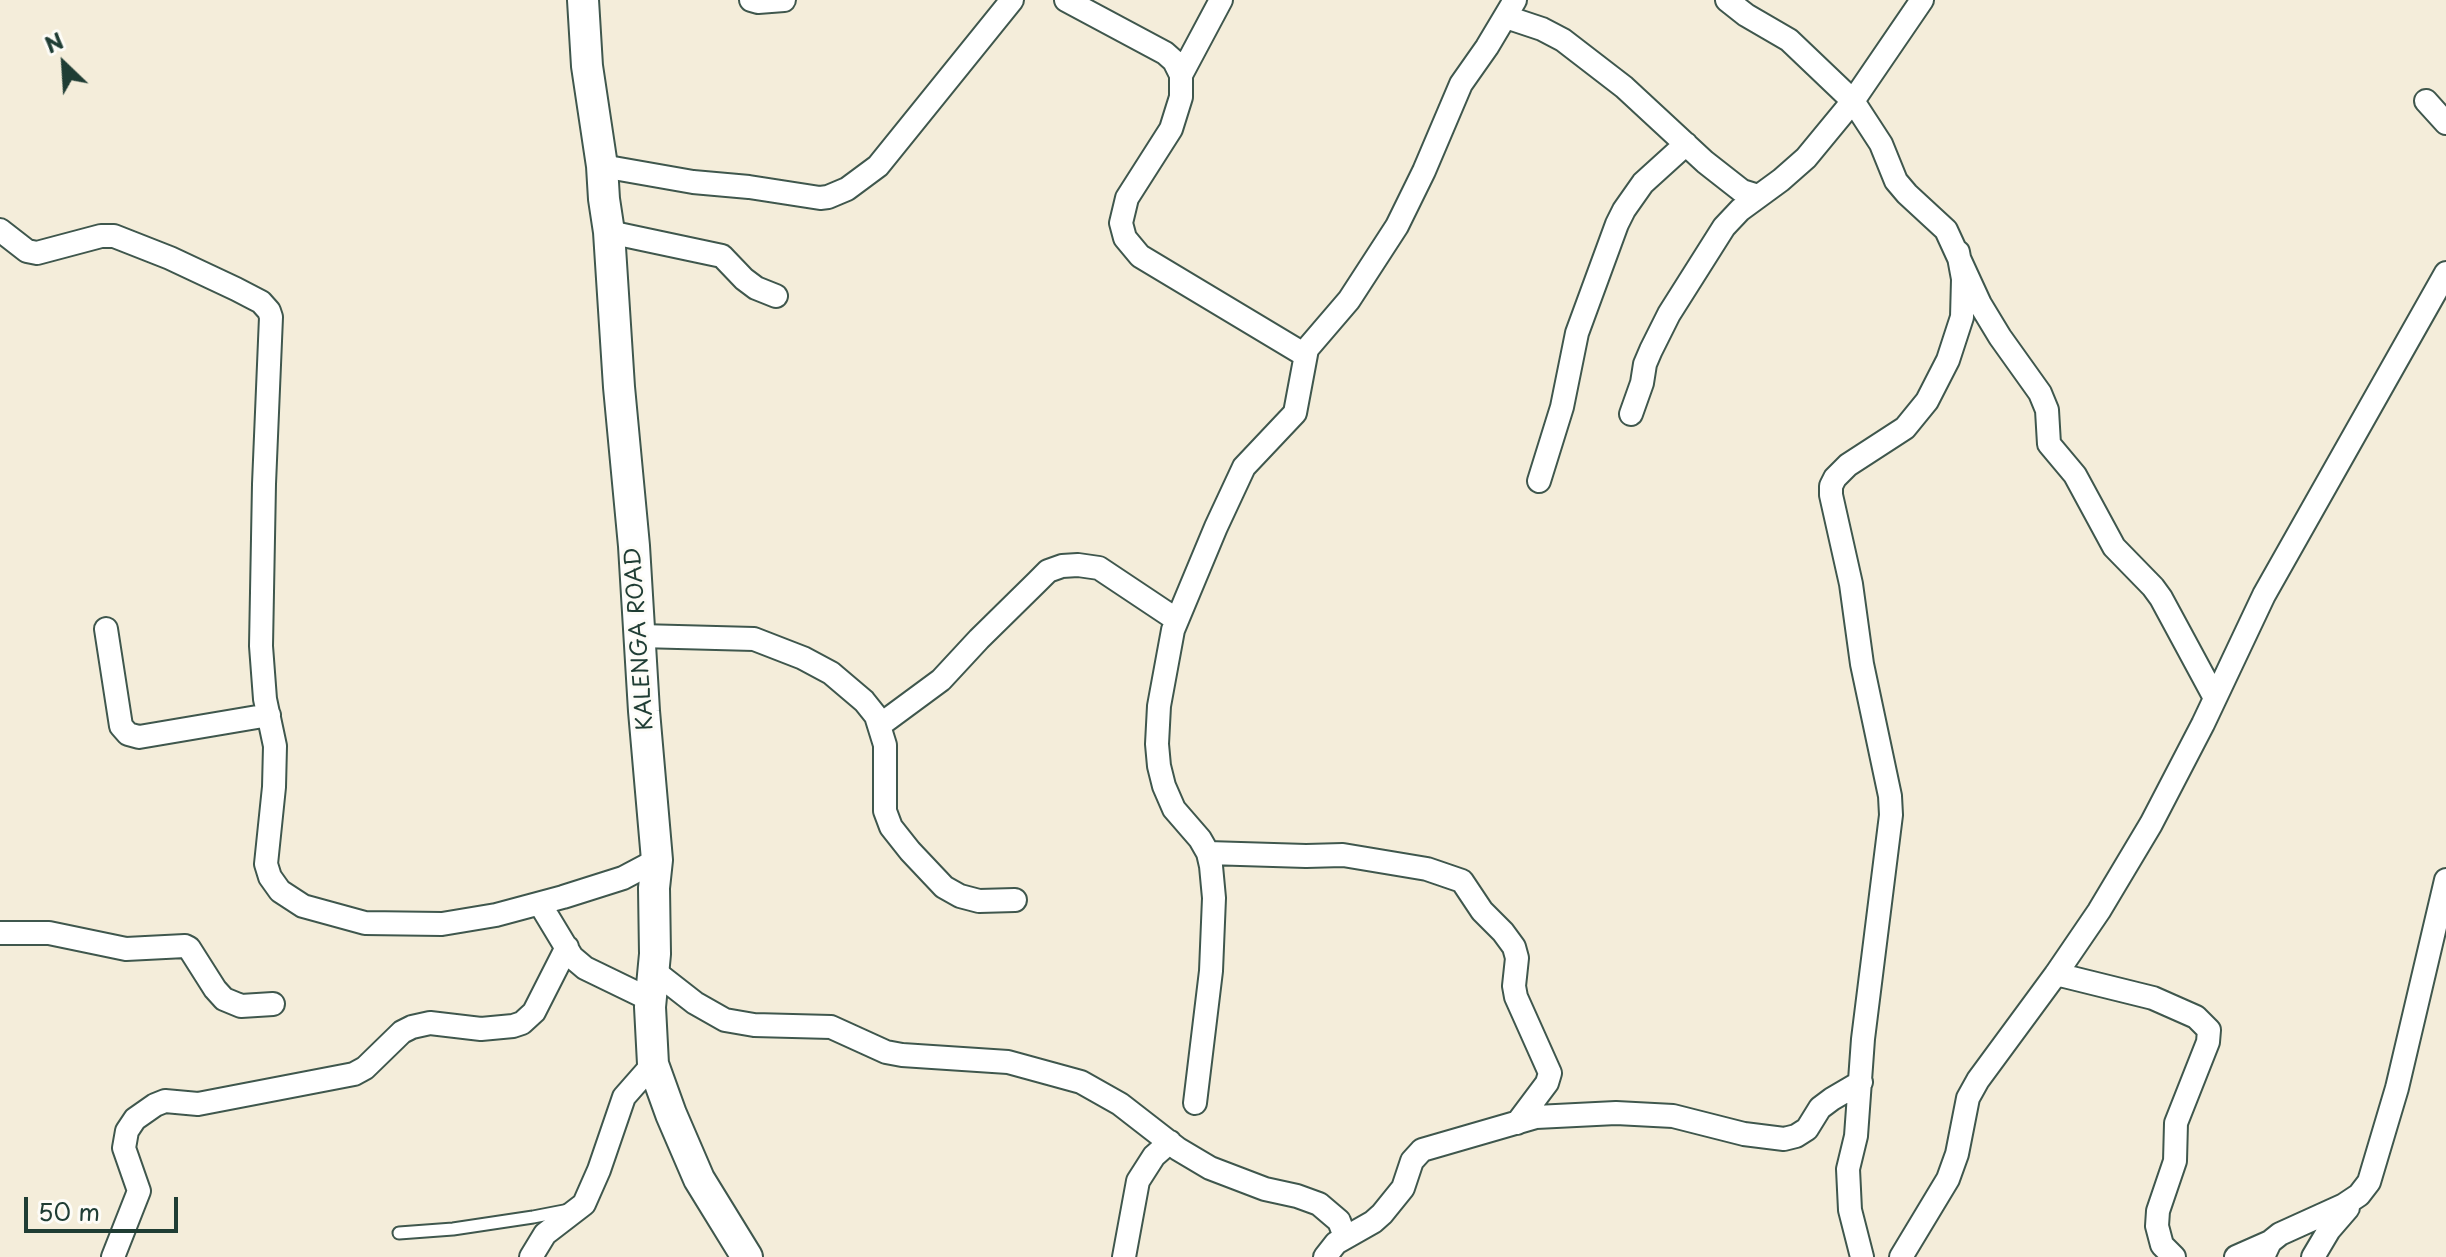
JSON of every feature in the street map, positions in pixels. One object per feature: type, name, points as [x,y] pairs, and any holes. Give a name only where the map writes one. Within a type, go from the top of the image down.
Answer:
[{"type":"main road","name":"KALENGA ROAD","points":[[583,0],[587,66],[609,232],[657,860],[652,985],[653,1064],[699,1179],[747,1257]]},
{"type":"street","points":[[751,0],[784,0]]},
{"type":"street","points":[[602,166],[693,182],[828,197],[847,189],[878,166],[1012,0]]},
{"type":"street","points":[[1066,0],[1165,53],[1174,61],[1181,75],[1181,97],[1171,129],[1127,198],[1121,223],[1125,238],[1140,256],[1305,355]]},
{"type":"street","points":[[1181,75],[1221,0]]},
{"type":"street","points":[[1727,0],[1789,40],[1853,101],[1881,144],[1896,181],[1946,230],[1986,315],[2040,393],[2047,410],[2049,444],[2075,475],[2114,547],[2161,598],[2215,698]]},
{"type":"street","points":[[1631,414],[1645,364],[1669,314],[1724,227],[1740,210],[1806,158],[1853,101],[1922,0]]},
{"type":"street","points":[[1195,1103],[1211,971],[1214,898],[1208,853],[1174,809],[1159,766],[1159,706],[1173,630],[1244,467],[1295,413],[1307,349],[1349,300],[1397,226],[1461,84],[1510,8],[1563,40],[1624,87],[1742,191],[1758,196]]},
{"type":"street","points":[[2426,101],[2446,123]]},
{"type":"street","points":[[1539,481],[1562,407],[1577,333],[1617,224],[1643,183],[1686,144]]},
{"type":"street","points":[[0,230],[27,251]]},
{"type":"street","points":[[609,232],[722,256],[756,288],[776,296]]},
{"type":"street","points":[[0,256],[27,251],[37,253],[101,236],[114,236],[236,289],[261,302],[269,311],[261,646],[265,699],[275,746],[266,864],[270,877],[280,891],[303,906],[365,923],[442,924],[540,904],[623,878],[657,860]]},
{"type":"street","points":[[1862,1257],[1850,1210],[1848,1182],[1856,1136],[1863,1039],[1891,815],[1831,486],[1848,465],[1905,428],[1927,401],[1948,360],[1962,317],[1963,279],[1958,252]]},
{"type":"street","points":[[1901,1257],[1948,1179],[1957,1154],[1968,1098],[2099,911],[2151,824],[2264,595],[2446,273]]},
{"type":"street","points":[[880,725],[941,680],[1048,571],[1062,566],[1099,568],[1177,620]]},
{"type":"street","points":[[106,629],[121,726],[128,734],[139,737],[269,715]]},
{"type":"street","points":[[640,636],[754,639],[803,658],[831,673],[864,701],[880,725],[885,745],[885,811],[891,827],[910,851],[944,887],[960,896],[979,901],[1015,900]]},
{"type":"street","points":[[1208,853],[1343,855],[1427,869],[1462,881],[1482,911],[1514,947],[1517,958],[1516,997],[1550,1073],[1547,1083],[1517,1123]]},
{"type":"street","points":[[2313,1257],[2329,1230],[2369,1182],[2397,1088],[2446,880]]},
{"type":"street","points":[[540,904],[572,957],[585,968],[652,985],[725,1020],[754,1025],[831,1027],[886,1052],[1008,1062],[1081,1082],[1120,1104],[1210,1168],[1265,1189],[1319,1204],[1339,1221],[1345,1237]]},
{"type":"street","points":[[0,933],[49,933],[126,949],[185,946],[224,999],[241,1006],[273,1004]]},
{"type":"street","points":[[113,1257],[139,1191],[124,1148],[127,1131],[135,1119],[155,1105],[165,1101],[198,1104],[354,1074],[365,1068],[402,1032],[430,1023],[481,1029],[513,1026],[529,1019],[534,1012],[567,947]]},
{"type":"street","points":[[2056,974],[2153,998],[2196,1017],[2209,1030],[2208,1042],[2176,1123],[2175,1161],[2158,1211],[2157,1226],[2162,1245],[2174,1257]]},
{"type":"street","points":[[531,1257],[545,1234],[582,1207],[599,1170],[624,1097],[653,1064]]},
{"type":"street","points":[[1325,1257],[1336,1243],[1373,1222],[1392,1204],[1403,1188],[1412,1161],[1422,1150],[1536,1117],[1616,1113],[1673,1116],[1744,1134],[1784,1139],[1807,1129],[1820,1108],[1861,1082]]},
{"type":"street","points":[[1124,1257],[1138,1181],[1154,1156],[1170,1142]]},
{"type":"street","points":[[2236,1257],[2267,1249],[2280,1234],[2359,1195]]},
{"type":"lane","points":[[399,1233],[453,1229],[582,1207]]}]
